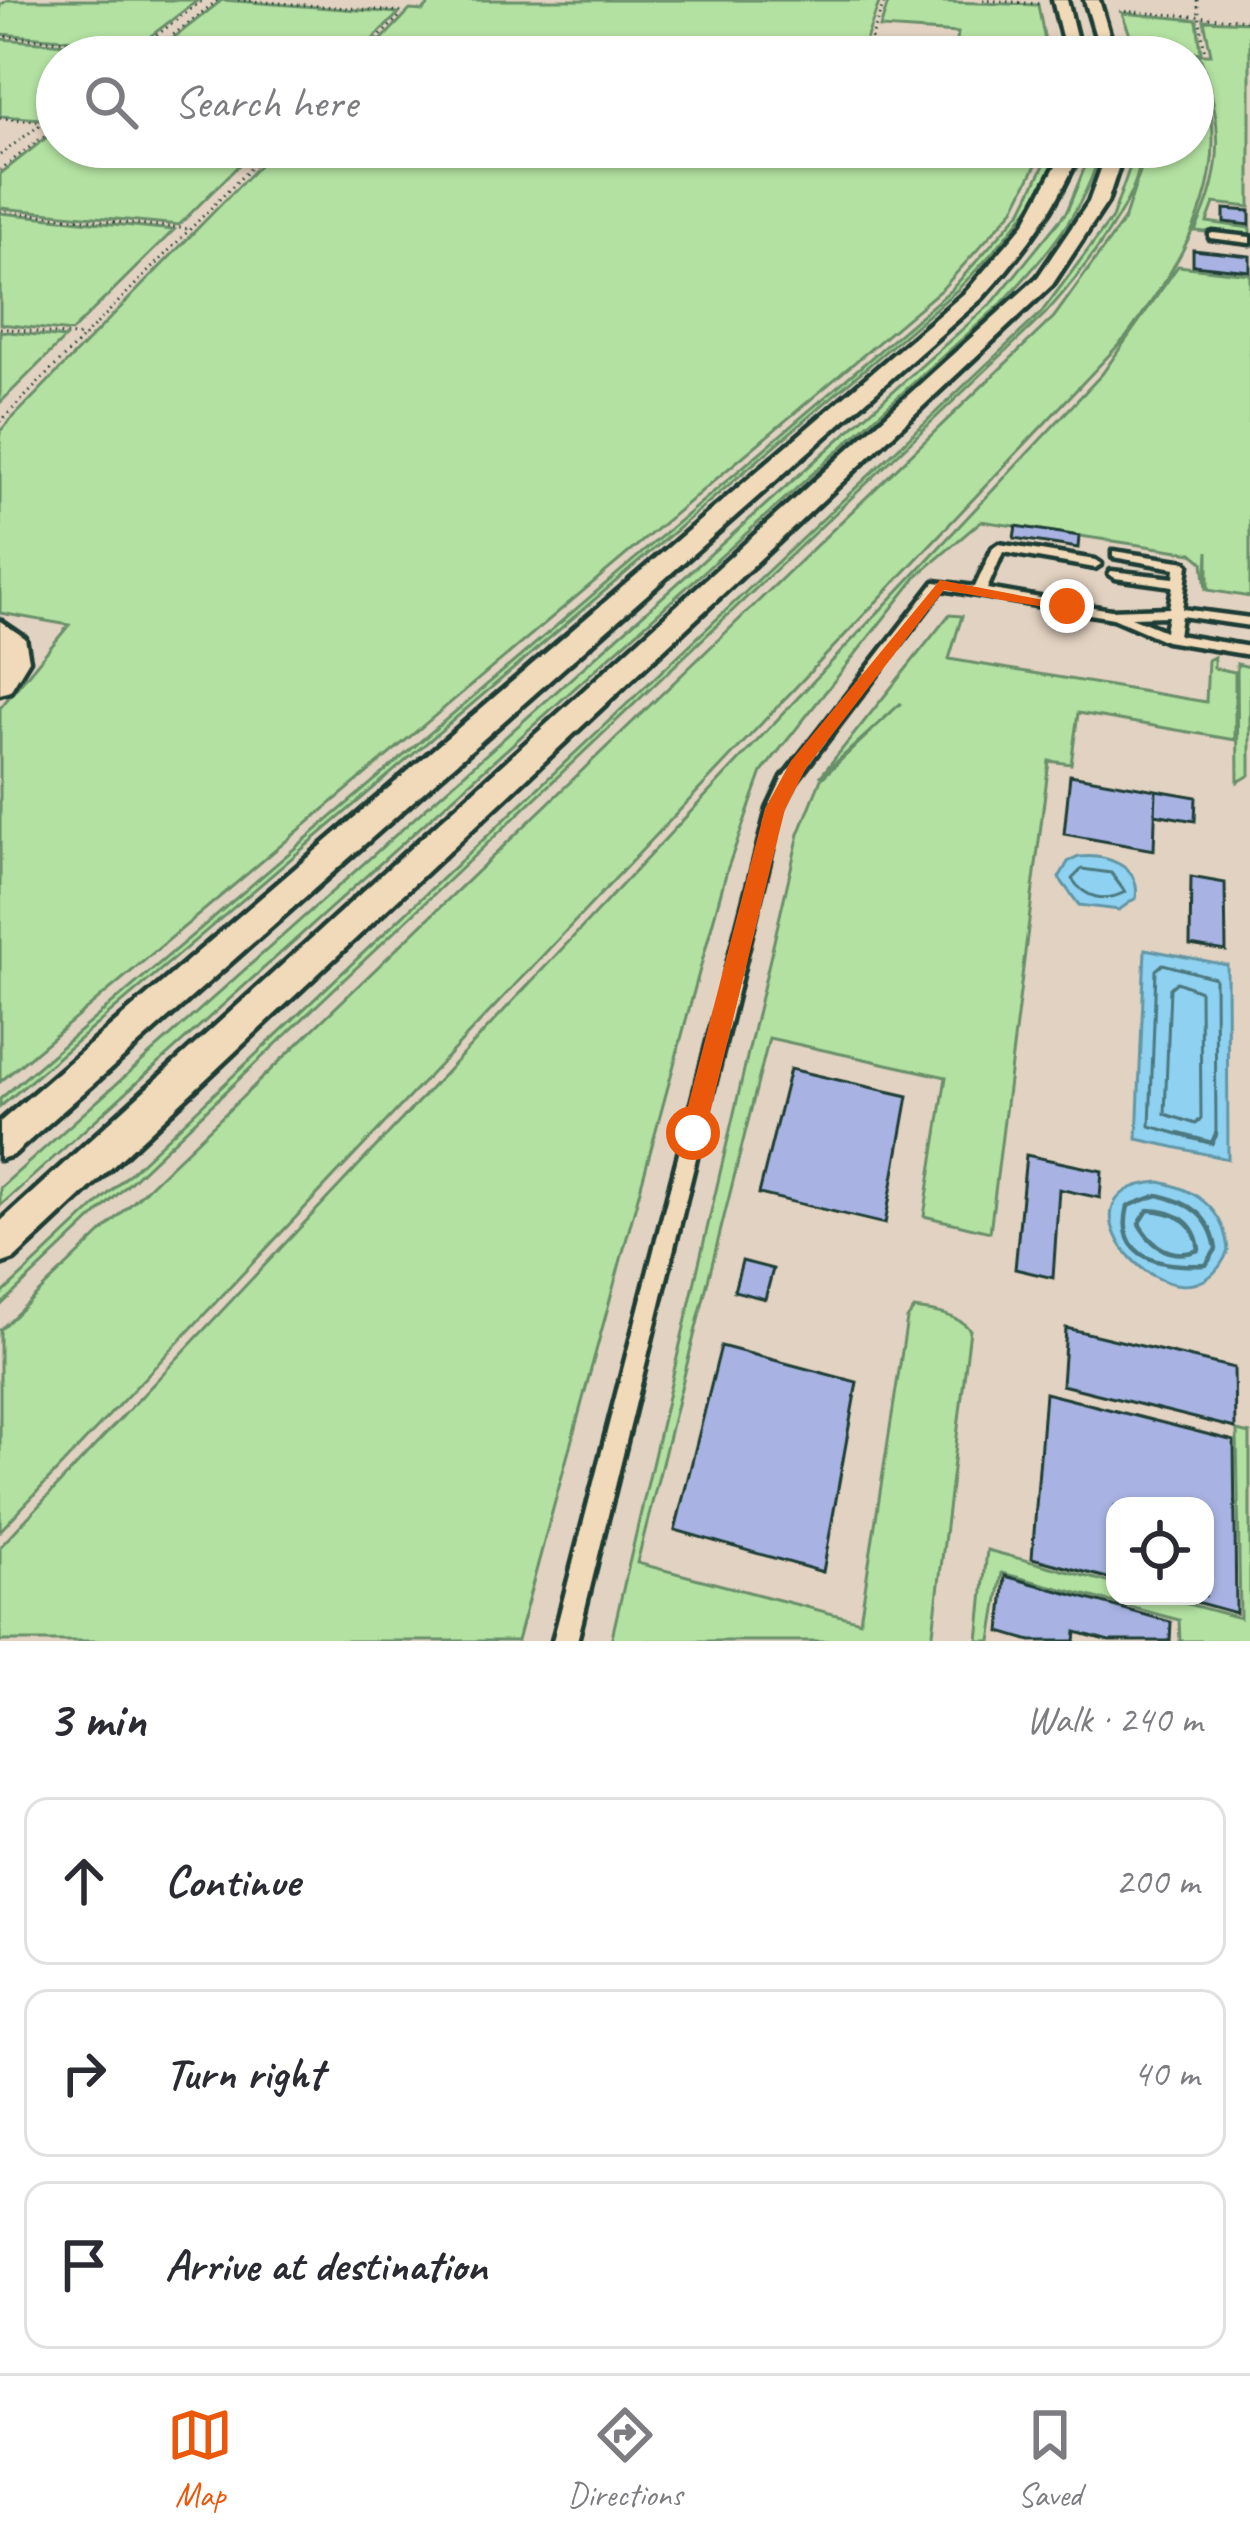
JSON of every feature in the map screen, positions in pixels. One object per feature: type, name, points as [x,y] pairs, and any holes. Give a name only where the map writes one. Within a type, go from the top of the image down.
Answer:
[{"type":"street","points":[[1060,0],[1069,36]]},
{"type":"street","points":[[1092,0],[1102,36]]},
{"type":"street","points":[[0,1144],[974,295],[1018,248],[1066,168]]},
{"type":"street","points":[[0,1247],[1045,281],[1098,202],[1110,168]]},
{"type":"street","points":[[0,629],[16,644],[16,660],[0,685]]},
{"type":"lane","points":[[1213,236],[1250,240]]},
{"type":"lane","points":[[980,591],[998,548],[1095,564]]},
{"type":"lane","points":[[1117,554],[1180,564],[1178,612],[1171,638]]},
{"type":"lane","points":[[1114,574],[1180,584]]},
{"type":"lane","points":[[565,1641],[781,792],[940,585],[1111,614],[1178,612],[1250,622]]},
{"type":"lane","points":[[1111,614],[1171,638],[1250,651]]},
{"type":"path","points":[[155,36],[202,0]]},
{"type":"path","points":[[172,36],[218,0]]},
{"type":"path","points":[[238,0],[405,11],[381,36]]},
{"type":"path","points":[[872,36],[885,0]]},
{"type":"path","points":[[983,0],[1041,4]]},
{"type":"path","points":[[1197,0],[1203,36]]},
{"type":"path","points":[[1119,11],[1250,20]]},
{"type":"path","points":[[0,36],[36,39]]},
{"type":"path","points":[[0,118],[36,121]]},
{"type":"path","points":[[0,155],[36,128]]},
{"type":"path","points":[[0,170],[36,141]]},
{"type":"path","points":[[0,422],[250,168]]},
{"type":"path","points":[[0,211],[190,229]]},
{"type":"path","points":[[0,328],[84,337]]},
{"type":"green space","points":[[8,0],[198,0],[151,36],[0,34],[0,5]]},
{"type":"green space","points":[[222,0],[399,13],[376,36],[176,36]]},
{"type":"green space","points":[[433,0],[880,0],[867,36],[385,36],[410,10],[423,11]]},
{"type":"green space","points":[[889,0],[1038,5],[1044,36],[958,36],[880,28]]},
{"type":"green space","points":[[1122,13],[1197,20],[1199,36],[1130,36]]},
{"type":"green space","points":[[1204,20],[1250,22],[1250,207],[1214,203],[1207,222],[1250,228],[1250,236],[1195,231],[1212,186],[1218,143],[1214,36],[1207,36]]},
{"type":"green space","points":[[0,39],[36,42],[36,119],[0,116]]},
{"type":"green space","points":[[36,146],[36,168],[236,168],[179,225],[0,208],[0,174]]},
{"type":"green space","points":[[257,168],[1034,168],[1014,209],[943,288],[0,1082],[0,708],[69,625],[0,613],[0,431]]},
{"type":"green space","points":[[1043,168],[1051,168],[1035,200],[956,291],[0,1107],[0,1099],[951,290],[1022,210]]},
{"type":"green space","points":[[1084,168],[1095,168],[1075,211],[1049,250],[1002,303],[0,1206],[0,1188],[994,301],[1067,211]]},
{"type":"green space","points":[[1130,168],[1139,168],[1108,233],[1045,314],[0,1306],[0,1296],[1041,313],[1112,218]]},
{"type":"green space","points":[[1141,168],[1211,168],[1190,236],[1127,336],[0,1531],[0,1330],[1054,317],[1124,220]]},
{"type":"green space","points":[[0,213],[174,230],[71,332],[0,324]]},
{"type":"green space","points":[[1178,266],[1250,274],[1250,597],[1208,590],[1208,551],[1206,590],[1203,562],[1192,553],[981,521],[918,575],[762,772],[727,870],[517,1641],[0,1641],[0,1547],[1102,374]]},
{"type":"green space","points":[[0,331],[65,338],[0,403]]},
{"type":"green space","points":[[949,615],[962,616],[949,659],[1206,702],[1208,660],[1214,657],[1214,668],[1235,672],[1235,740],[1078,713],[1071,764],[1049,761],[990,1232],[924,1216],[946,1077],[769,1038],[637,1563],[860,1621],[907,1319],[914,1309],[945,1315],[970,1330],[932,1641],[611,1641],[799,834],[821,779],[901,703],[820,777]]},
{"type":"green space","points":[[1237,664],[1250,667],[1250,775],[1238,782]]},
{"type":"green space","points":[[1237,1431],[1250,1434],[1250,1641],[1180,1641],[1179,1620],[1123,1605],[1192,1605],[1240,1618]]},
{"type":"green space","points":[[987,1550],[1106,1582],[1106,1601],[1002,1573],[991,1641],[978,1641]]},
{"type":"water","points":[[1079,857],[1119,864],[1133,877],[1136,898],[1119,910],[1079,905],[1059,878],[1068,862]]},
{"type":"water","points":[[1145,949],[1227,965],[1228,1159],[1137,1139]]},
{"type":"water","points":[[1160,1182],[1197,1197],[1221,1224],[1228,1251],[1208,1278],[1182,1285],[1155,1277],[1131,1258],[1115,1235],[1112,1211],[1125,1191]]},
{"type":"building","points":[[1224,209],[1250,211],[1250,225],[1224,222]]},
{"type":"building","points":[[1193,250],[1250,256],[1250,271],[1193,265]]},
{"type":"building","points":[[1016,526],[1079,536],[1078,548],[1014,538]]},
{"type":"building","points":[[1070,775],[1156,790],[1154,850],[1064,834]]},
{"type":"building","points":[[1156,790],[1196,797],[1195,821],[1155,814]]},
{"type":"building","points":[[1191,877],[1225,883],[1226,951],[1190,945]]},
{"type":"building","points":[[790,1069],[908,1096],[885,1224],[759,1194]]},
{"type":"building","points":[[1026,1155],[1102,1171],[1100,1198],[1059,1189],[1053,1278],[1015,1269]]},
{"type":"building","points":[[742,1261],[773,1269],[765,1299],[734,1291]]},
{"type":"building","points":[[1066,1328],[1234,1368],[1235,1428],[1062,1385]]},
{"type":"building","points":[[721,1346],[857,1382],[823,1572],[675,1530]]},
{"type":"building","points":[[1045,1393],[1234,1441],[1236,1613],[1207,1605],[1214,1605],[1214,1497],[1106,1497],[1106,1578],[1032,1558]]},
{"type":"building","points":[[1005,1576],[1171,1622],[1170,1641],[1109,1641],[1076,1632],[1075,1641],[1031,1641],[1000,1632]]},
{"type":"route","points":[[693,1133],[775,809],[798,765],[940,585],[1067,606]]}]
